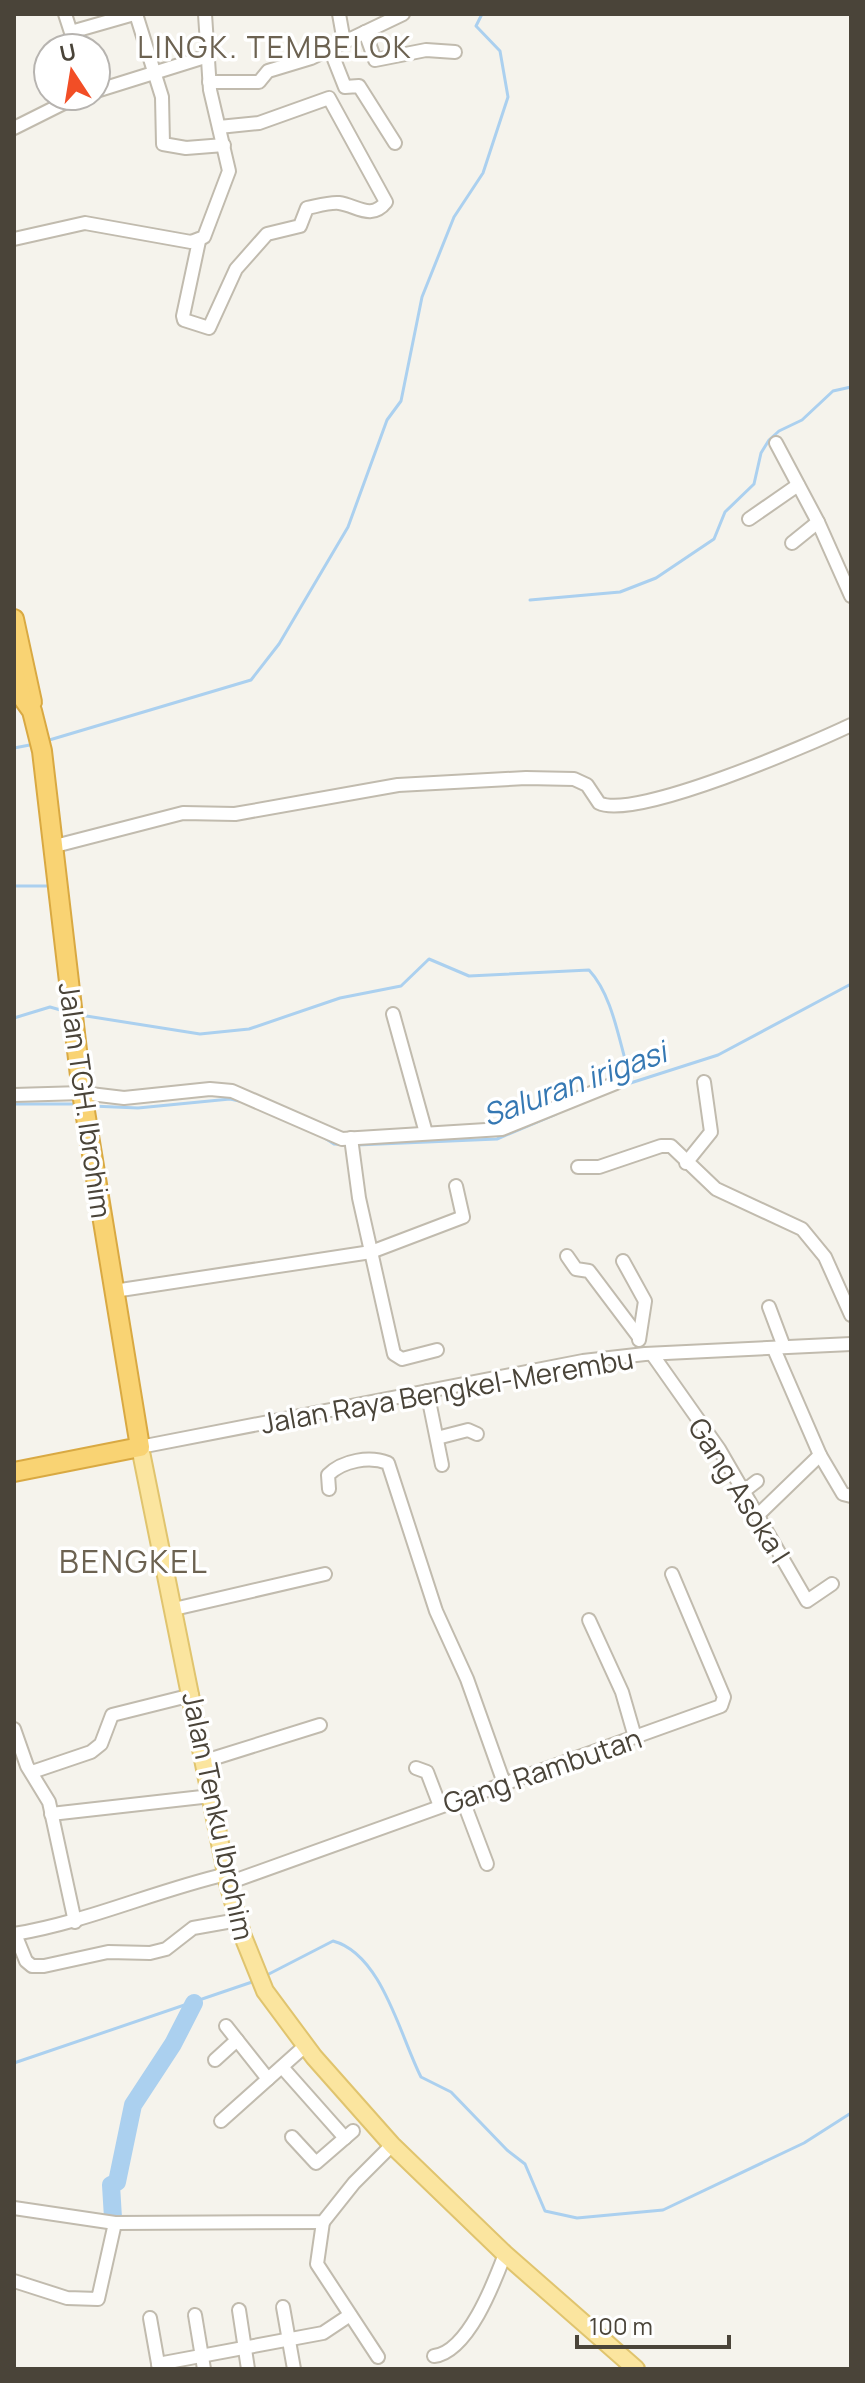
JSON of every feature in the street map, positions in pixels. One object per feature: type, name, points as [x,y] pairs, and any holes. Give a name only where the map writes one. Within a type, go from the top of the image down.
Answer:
[{"type":"highway","points":[[14,619],[32,694],[34,718]]},
{"type":"highway","points":[[14,674],[34,718]]},
{"type":"highway","name":"Jalan TGH. Ibrohim","points":[[34,718],[42,751],[55,846],[84,1102],[140,1447]]},
{"type":"highway","points":[[14,1472],[140,1447]]},
{"type":"main road","name":"Jalan Tenku Ibrohim","points":[[140,1447],[228,1878],[238,1920],[265,1991],[305,2046],[392,2145],[505,2254],[636,2369]]},
{"type":"street","points":[[65,14],[71,32],[135,14],[162,97],[165,146],[224,145]]},
{"type":"street","points":[[205,14],[209,82],[219,127],[229,163],[226,184],[208,230],[199,241],[183,316],[184,320],[209,328],[236,269],[267,234],[300,226],[307,208],[340,203],[362,212],[385,205],[385,199],[326,94],[259,123],[219,127]]},
{"type":"street","points":[[339,14],[344,42]]},
{"type":"street","points":[[209,82],[259,82],[268,71],[330,49],[403,14]]},
{"type":"street","points":[[365,32],[375,60],[426,50],[455,52]]},
{"type":"street","points":[[330,49],[345,87],[359,86],[395,143]]},
{"type":"street","points":[[112,86],[208,56]]},
{"type":"street","points":[[14,128],[46,112]]},
{"type":"street","points":[[14,239],[79,223],[199,241]]},
{"type":"street","points":[[776,443],[818,522],[851,596]]},
{"type":"street","points":[[749,519],[798,485]]},
{"type":"street","points":[[792,543],[818,522]]},
{"type":"street","points":[[55,846],[183,813],[235,814],[398,785],[526,778],[574,779],[587,785],[599,803],[614,808],[709,782],[798,750],[851,725]]},
{"type":"street","points":[[393,1014],[426,1133]]},
{"type":"street","points":[[686,1163],[711,1132],[704,1082]]},
{"type":"street","points":[[14,1095],[84,1102],[210,1089],[232,1091],[277,1108],[327,1135],[352,1142],[426,1133],[502,1129],[616,1083]]},
{"type":"street","points":[[352,1142],[371,1252],[395,1357],[402,1359],[437,1350]]},
{"type":"street","points":[[578,1167],[599,1167],[665,1145],[671,1146],[686,1163],[723,1193],[795,1222],[825,1257],[851,1315]]},
{"type":"street","points":[[114,1291],[371,1252],[463,1217],[456,1186]]},
{"type":"street","points":[[567,1256],[576,1269],[589,1271],[638,1336]]},
{"type":"street","points":[[623,1261],[645,1301],[638,1336]]},
{"type":"street","points":[[769,1307],[779,1348],[820,1455],[843,1494],[851,1496]]},
{"type":"street","name":"Gang Asoka I","points":[[638,1336],[744,1491],[807,1601],[832,1584]]},
{"type":"street","name":"Jalan Raya Bengkel-Merembu","points":[[140,1447],[557,1365],[648,1354],[851,1344]]},
{"type":"street","points":[[427,1391],[442,1465]]},
{"type":"street","points":[[437,1438],[468,1430],[477,1434]]},
{"type":"street","points":[[758,1515],[820,1455]]},
{"type":"street","points":[[329,1489],[328,1475],[334,1469],[376,1458],[388,1463],[436,1611],[467,1679],[504,1783]]},
{"type":"street","points":[[744,1491],[757,1481]]},
{"type":"street","points":[[174,1609],[325,1574]]},
{"type":"street","name":"Gang Rambutan","points":[[14,1934],[75,1922],[137,1898],[228,1878],[717,1708],[724,1701],[672,1574]]},
{"type":"street","points":[[589,1620],[622,1692],[635,1737]]},
{"type":"street","points":[[32,1772],[91,1752],[101,1744],[112,1715],[192,1695]]},
{"type":"street","points":[[205,1761],[320,1725]]},
{"type":"street","points":[[15,1734],[51,1814],[75,1922]]},
{"type":"street","points":[[416,1768],[427,1772],[440,1806]]},
{"type":"street","points":[[51,1814],[211,1796]]},
{"type":"street","points":[[462,1798],[487,1864]]},
{"type":"street","points":[[14,1934],[26,1961],[32,1966],[44,1966],[108,1952],[150,1953],[166,1949],[193,1928],[238,1920]]},
{"type":"street","points":[[226,2026],[268,2079]]},
{"type":"street","points":[[215,2060],[237,2040]]},
{"type":"street","points":[[221,2121],[305,2046]]},
{"type":"street","points":[[282,2067],[349,2135],[316,2163],[292,2137]]},
{"type":"street","points":[[378,2357],[317,2264],[323,2222],[331,2209],[392,2145]]},
{"type":"street","points":[[14,2208],[115,2223],[323,2222]]},
{"type":"street","points":[[14,2281],[67,2298],[98,2299],[115,2223]]},
{"type":"street","points":[[434,2356],[451,2350],[462,2338],[492,2288],[505,2254]]},
{"type":"street","points":[[283,2307],[294,2369]]},
{"type":"street","points":[[239,2310],[248,2369]]},
{"type":"street","points":[[195,2315],[203,2362]]},
{"type":"street","points":[[150,2318],[158,2367],[203,2362],[244,2348],[323,2333],[350,2315]]},
{"type":"waterway","points":[[46,741],[251,680],[279,644],[348,527],[387,420],[401,401],[422,297],[454,217],[483,173],[508,97],[500,51],[476,26],[482,14]]},
{"type":"waterway","points":[[530,600],[620,592],[656,578],[714,539],[725,512],[754,484],[761,453],[769,440],[779,431],[802,420],[833,391],[851,387]]},
{"type":"waterway","points":[[14,748],[35,744]]},
{"type":"waterway","points":[[14,886],[48,886]]},
{"type":"waterway","points":[[80,1015],[200,1034],[249,1029],[340,998],[401,986],[429,959],[469,976],[589,970],[610,1007],[631,1080]]},
{"type":"waterway","name":"Saluran irigasi","points":[[618,1087],[718,1055],[851,984]]},
{"type":"waterway","points":[[14,1018],[50,1007],[64,1011]]},
{"type":"waterway","name":"Saluran irigasi","points":[[574,1106],[608,1092]]},
{"type":"waterway","name":"Saluran irigasi","points":[[92,1106],[138,1108],[230,1099],[244,1102]]},
{"type":"waterway","name":"Saluran irigasi","points":[[14,1104],[77,1104]]},
{"type":"waterway","name":"Saluran irigasi","points":[[357,1145],[497,1139],[556,1114]]},
{"type":"waterway","name":"Saluran irigasi","points":[[320,1135],[334,1144],[350,1145]]},
{"type":"waterway","points":[[265,1976],[333,1941],[350,1949],[364,1962],[388,1998],[421,2077],[451,2092],[507,2150],[525,2164],[545,2211],[577,2218],[663,2210],[804,2143],[851,2113]]},
{"type":"waterway","points":[[14,2063],[255,1981]]},
{"type":"waterway","points":[[113,2218],[111,2185],[117,2182],[133,2105],[173,2044],[194,2003]]},
{"type":"district","name":"LINGK. TEMBELOK","points":[[275,46]]},
{"type":"district","name":"BENGKEL","points":[[134,1561]]}]
